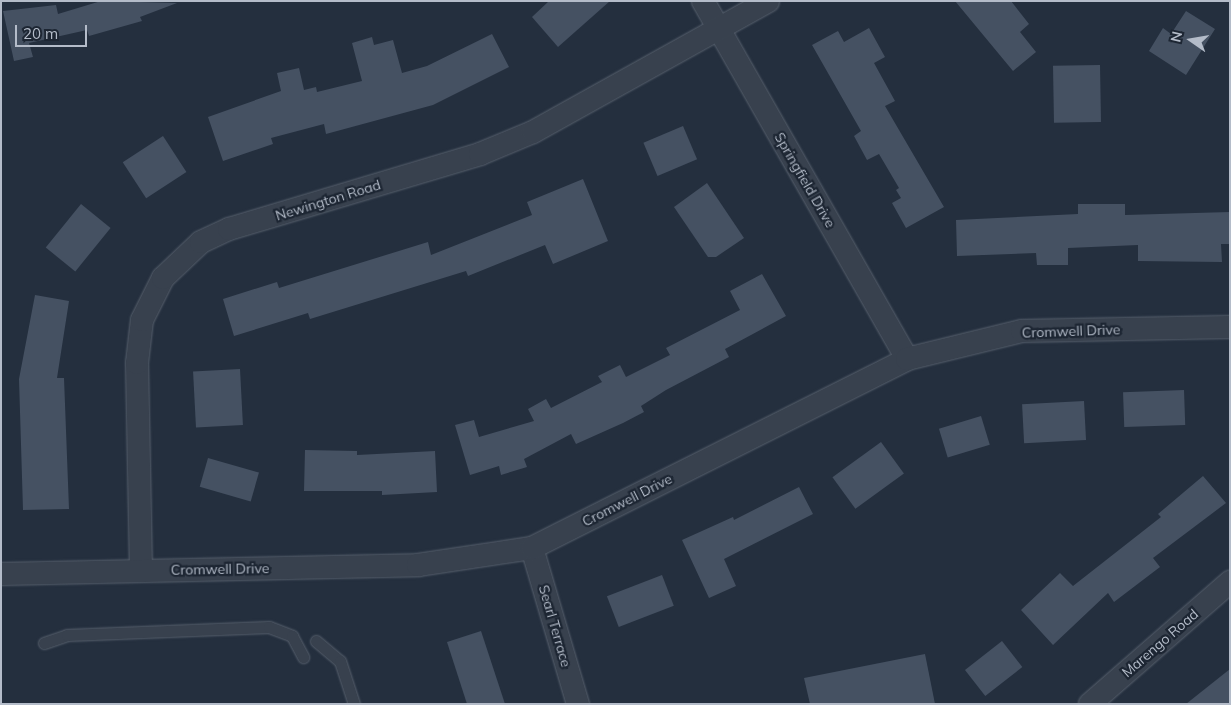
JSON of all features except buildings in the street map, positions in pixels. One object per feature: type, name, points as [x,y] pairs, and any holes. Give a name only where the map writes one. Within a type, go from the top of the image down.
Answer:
[{"type":"street","name":"Springfield Drive","points":[[703,1],[907,359]]},
{"type":"street","name":"Newington Road","points":[[141,571],[137,363],[142,320],[169,272],[201,242],[229,229],[480,154],[533,132],[768,1]]},
{"type":"street","name":"Cromwell Drive","points":[[1,574],[418,566],[532,548],[907,359],[1022,331],[1230,327]]},
{"type":"street","name":"Searl Terrace","points":[[532,548],[578,704]]},
{"type":"street","name":"Marengo Road","points":[[1090,704],[1230,582]]},
{"type":"lane","points":[[44,643],[67,635],[269,627],[292,636],[303,657]]},
{"type":"lane","points":[[316,641],[340,661],[354,704]]}]
